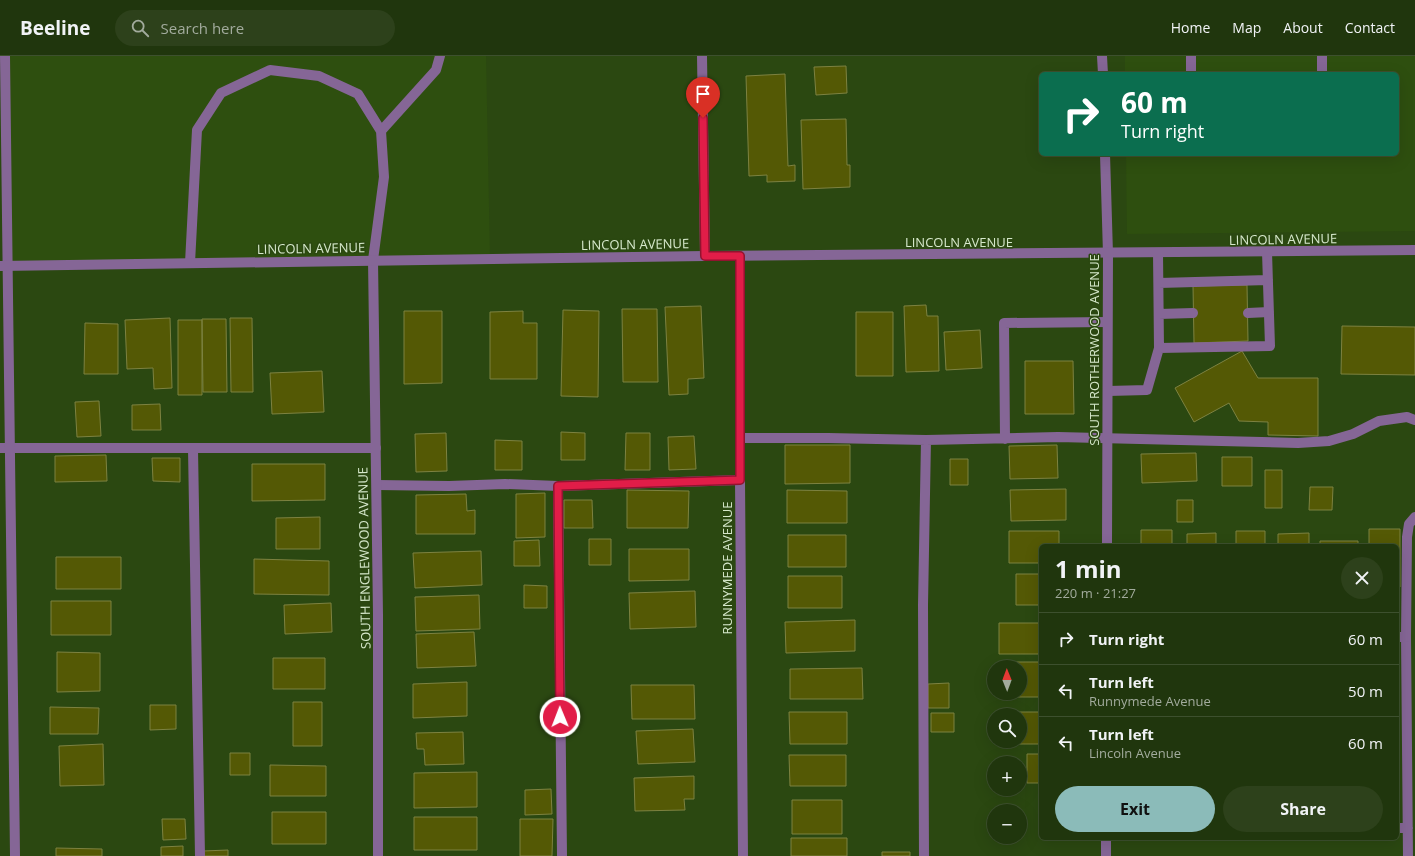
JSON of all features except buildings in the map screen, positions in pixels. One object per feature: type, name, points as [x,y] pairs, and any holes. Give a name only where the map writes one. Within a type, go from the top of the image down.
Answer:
[{"type":"street","points":[[5,56],[5,448],[15,856]]},
{"type":"street","points":[[190,263],[197,130],[222,93],[270,70],[319,76],[358,94],[381,131],[436,70],[440,56]]},
{"type":"street","points":[[702,56],[705,256]]},
{"type":"street","points":[[1102,56],[1102,72]]},
{"type":"street","points":[[1191,56],[1191,72]]},
{"type":"street","points":[[1322,56],[1322,72]]},
{"type":"street","name":"SOUTH ENGLEWOOD AVENUE","points":[[378,856],[378,614],[373,260],[384,177],[381,131]]},
{"type":"street","name":"SOUTH ROTHERWOOD AVENUE","points":[[1105,156],[1108,254],[1107,544]]},
{"type":"street","name":"LINCOLN AVENUE","points":[[4,266],[705,256],[1108,254],[1415,250]]},
{"type":"street","points":[[1159,348],[1270,346],[1267,252]]},
{"type":"street","points":[[1108,391],[1147,390],[1159,348],[1158,253]]},
{"type":"street","name":"RUNNYMEDE AVENUE","points":[[740,256],[743,856]]},
{"type":"street","points":[[1159,283],[1268,280]]},
{"type":"street","points":[[1248,312],[1269,312]]},
{"type":"street","points":[[1159,314],[1193,313]]},
{"type":"street","points":[[1005,439],[1004,323],[1107,322]]},
{"type":"street","points":[[740,438],[926,440],[1058,437],[1298,443],[1329,441],[1353,434],[1379,421],[1407,417],[1415,420]]},
{"type":"street","points":[[924,856],[923,605],[926,440]]},
{"type":"street","points":[[5,448],[376,448]]},
{"type":"street","points":[[194,449],[200,856]]},
{"type":"street","points":[[376,485],[449,486],[505,484],[558,486],[740,480]]},
{"type":"street","points":[[558,486],[562,856]]},
{"type":"street","points":[[1408,856],[1401,637],[1407,536],[1409,524],[1415,517]]},
{"type":"street","points":[[1399,828],[1408,828]]},
{"type":"street","points":[[1106,840],[1106,856]]},
{"type":"shaded area","points":[[4,56],[486,56],[490,258],[8,266]]},
{"type":"shaded area","points":[[1125,56],[1415,56],[1415,231],[1127,234],[1126,156],[1399,156],[1399,72],[1125,72]]},
{"type":"route","points":[[560,717],[558,486],[740,480],[740,256],[705,256],[703,118]]}]
